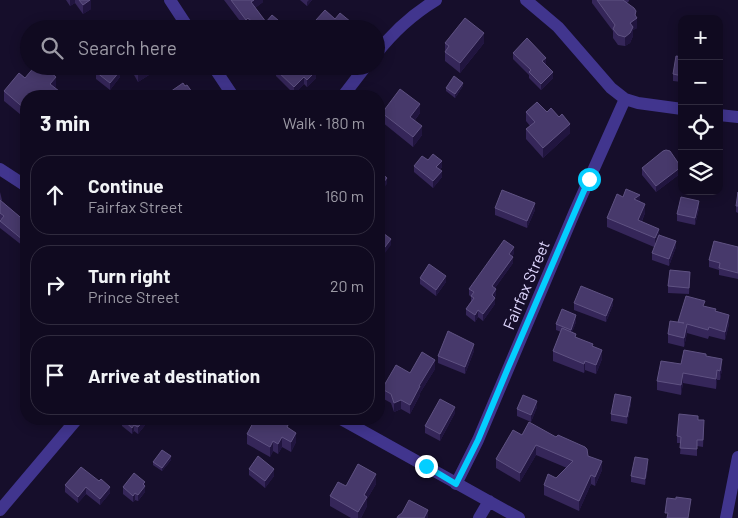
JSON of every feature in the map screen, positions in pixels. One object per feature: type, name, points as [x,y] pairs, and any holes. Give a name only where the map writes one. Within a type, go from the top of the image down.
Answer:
[{"type":"street","points":[[170,0],[183,20]]},
{"type":"street","points":[[385,44],[401,25],[436,0]]},
{"type":"street","points":[[526,0],[558,27],[611,88],[625,99],[638,103],[678,108]]},
{"type":"street","points":[[219,75],[229,90]]},
{"type":"street","points":[[348,90],[359,75]]},
{"type":"street","name":"Fairfax Street","points":[[456,484],[478,440],[571,220],[625,99]]},
{"type":"street","points":[[723,115],[738,117]]},
{"type":"street","points":[[0,168],[20,182]]},
{"type":"street","points":[[0,510],[73,425]]},
{"type":"street","points":[[352,425],[519,518]]},
{"type":"street","points":[[726,518],[738,457]]},
{"type":"street","points":[[479,518],[489,501]]},
{"type":"building","points":[[79,0],[90,0],[83,5]]},
{"type":"building","points":[[231,0],[254,0],[251,2],[264,20],[250,20],[248,18],[246,20]]},
{"type":"building","points":[[597,0],[623,0],[634,8],[637,18],[630,23],[633,27],[630,33],[625,37],[618,35],[613,29],[615,25]]},
{"type":"building","points":[[325,10],[335,19],[340,13],[349,20],[316,20]]},
{"type":"building","points":[[272,15],[278,20],[268,20]]},
{"type":"building","points":[[465,18],[484,33],[460,63],[445,52],[449,46],[445,43]]},
{"type":"building","points":[[527,38],[546,58],[542,61],[553,72],[541,84],[529,72],[531,70],[513,53]]},
{"type":"building","points":[[676,56],[678,56],[678,75],[673,74]]},
{"type":"building","points":[[19,73],[25,78],[28,75],[54,75],[56,77],[50,84],[58,90],[20,90],[20,105],[4,91]]},
{"type":"building","points":[[100,75],[117,75],[110,83]]},
{"type":"building","points":[[281,75],[312,75],[307,80],[304,77],[294,87]]},
{"type":"building","points":[[454,76],[463,83],[455,94],[446,88]]},
{"type":"building","points":[[183,83],[191,90],[173,90]]},
{"type":"building","points":[[400,89],[420,104],[410,117],[422,126],[413,137],[385,115],[385,109]]},
{"type":"building","points":[[537,102],[547,112],[551,108],[559,117],[562,114],[570,124],[543,148],[526,129],[535,122],[526,112]]},
{"type":"building","points":[[663,151],[670,151],[678,163],[678,169],[656,186],[642,168]]},
{"type":"building","points":[[433,154],[442,161],[436,167],[442,171],[433,181],[414,166],[422,156],[428,160]]},
{"type":"building","points":[[626,189],[640,195],[634,199],[645,204],[638,220],[659,229],[655,238],[607,218],[617,194],[623,197]]},
{"type":"building","points":[[502,190],[535,203],[527,221],[495,208]]},
{"type":"building","points":[[681,197],[699,201],[695,218],[677,214]]},
{"type":"building","points":[[0,200],[20,217],[20,238],[0,221],[4,216],[0,213]]},
{"type":"building","points":[[385,234],[391,239],[385,247]]},
{"type":"building","points":[[659,235],[676,241],[669,259],[652,253]]},
{"type":"building","points":[[504,240],[514,247],[509,254],[513,257],[492,286],[496,289],[492,295],[495,298],[483,314],[478,310],[475,315],[466,309],[474,298],[471,296],[474,292],[469,289]]},
{"type":"building","points":[[714,241],[738,247],[738,273],[719,268],[720,263],[709,260]]},
{"type":"building","points":[[429,264],[446,276],[436,290],[420,278]]},
{"type":"building","points":[[670,270],[690,272],[689,288],[668,286]]},
{"type":"building","points":[[581,286],[613,299],[606,316],[574,303]]},
{"type":"building","points":[[686,296],[705,301],[703,306],[729,315],[725,332],[709,327],[708,330],[687,324],[684,338],[668,334],[670,321],[684,323],[678,322]]},
{"type":"building","points":[[562,309],[576,315],[571,330],[556,324]]},
{"type":"building","points":[[562,328],[576,334],[575,337],[593,344],[592,346],[602,350],[596,365],[585,361],[584,364],[553,351]]},
{"type":"building","points":[[448,331],[474,344],[465,367],[438,356]]},
{"type":"building","points":[[684,350],[722,359],[720,371],[717,370],[716,379],[683,373],[681,385],[657,381],[661,361],[681,364]]},
{"type":"building","points":[[422,352],[435,360],[410,405],[401,400],[394,403],[391,394],[385,391],[385,384],[396,365],[410,373]]},
{"type":"building","points":[[615,394],[631,397],[627,417],[611,414]]},
{"type":"building","points":[[523,395],[537,401],[531,415],[517,409]]},
{"type":"building","points":[[440,399],[455,407],[440,434],[425,426]]},
{"type":"building","points":[[679,414],[698,416],[698,420],[704,420],[703,440],[697,440],[697,449],[680,448],[681,437],[677,436]]},
{"type":"building","points":[[529,422],[556,437],[558,435],[585,447],[588,456],[602,461],[595,477],[591,475],[579,501],[544,485],[548,474],[556,478],[573,461],[536,445],[520,473],[496,459],[513,430],[522,435]]},
{"type":"building","points":[[252,425],[288,425],[287,427],[296,433],[291,442],[282,437],[278,444],[273,441],[270,447],[247,434]]},
{"type":"building","points":[[162,450],[171,456],[162,468],[153,462]]},
{"type":"building","points":[[258,456],[274,469],[265,481],[249,469]]},
{"type":"building","points":[[635,457],[648,459],[645,479],[631,476]]},
{"type":"building","points":[[358,464],[376,474],[364,495],[367,497],[358,512],[330,496],[338,482],[346,486]]},
{"type":"building","points":[[81,467],[110,487],[100,499],[86,487],[78,497],[65,485]]},
{"type":"building","points":[[134,473],[145,482],[143,484],[145,486],[138,495],[135,493],[133,496],[123,487]]},
{"type":"building","points":[[676,497],[691,499],[688,518],[667,518],[668,513],[665,513],[667,498],[676,499]]},
{"type":"building","points":[[409,500],[428,510],[424,518],[397,518]]},
{"type":"route","points":[[426,466],[456,484],[478,440],[589,179]]}]
